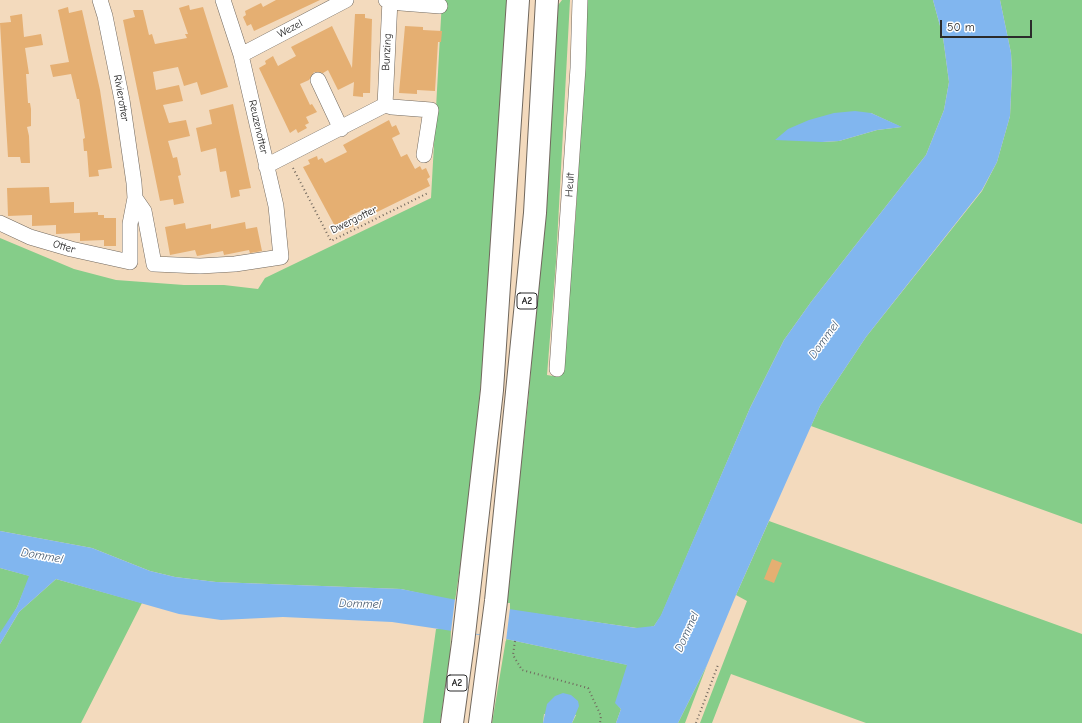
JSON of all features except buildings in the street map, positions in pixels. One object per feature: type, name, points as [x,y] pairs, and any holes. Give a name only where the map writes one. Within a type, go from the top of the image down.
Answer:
[{"type":"highway","name":"A2","points":[[452,723],[463,643],[492,390],[518,0]]},
{"type":"highway","name":"A2","points":[[480,723],[496,601],[536,213],[547,0]]},
{"type":"street","name":"Rivierotter","points":[[100,0],[105,16],[122,100],[135,198],[130,224],[130,262]]},
{"type":"street","name":"Reuzenotter","points":[[154,264],[200,266],[235,264],[281,257],[276,206],[241,55],[223,0]]},
{"type":"street","points":[[386,0],[401,3],[440,6]]},
{"type":"street","name":"Bunzing","points":[[384,104],[390,0]]},
{"type":"street","name":"Heult","points":[[557,370],[578,68],[580,0]]},
{"type":"street","name":"Wezel","points":[[241,55],[341,1]]},
{"type":"street","points":[[318,80],[341,128]]},
{"type":"street","points":[[266,166],[341,128],[384,104],[392,107],[430,110],[424,155]]},
{"type":"street","name":"Rivierotter","points":[[135,198],[144,211],[154,264]]},
{"type":"street","name":"Otter","points":[[0,223],[30,236],[71,249],[130,262]]},
{"type":"path","name":"Dwergotter","points":[[286,156],[331,241],[428,193]]},
{"type":"path","points":[[515,641],[513,655],[522,670],[588,688],[601,716],[600,723]]},
{"type":"path","points":[[696,723],[718,665]]},
{"type":"green space","points":[[442,0],[507,0],[488,314],[467,519],[455,601],[401,589],[216,582],[175,577],[150,571],[92,548],[0,531],[0,238],[74,269],[116,280],[184,285],[224,285],[258,289],[265,278],[431,198]]},
{"type":"green space","points":[[562,0],[570,0],[556,262],[547,375],[559,377],[575,226],[582,111],[585,0],[933,0],[943,37],[949,82],[944,110],[926,155],[811,302],[784,340],[750,408],[661,616],[654,626],[644,629],[510,610],[510,603],[506,603],[528,403],[539,277],[556,8]],"holes":[[[871,113],[901,127],[877,130],[839,141],[822,142]]]},
{"type":"green space","points":[[1000,0],[1082,0],[1082,524],[811,426],[820,406],[866,337],[982,191],[997,162],[1010,116],[1012,72],[1011,53]]},
{"type":"green space","points":[[769,521],[1082,634],[1082,723],[866,723],[731,674],[712,723],[700,723],[747,601],[736,595]]},
{"type":"green space","points":[[0,568],[30,576],[17,607],[0,638]]},
{"type":"green space","points":[[56,579],[142,603],[81,723],[0,723],[0,644],[19,612]]},
{"type":"green space","points":[[436,629],[451,629],[450,654],[440,723],[423,723]]},
{"type":"green space","points":[[506,639],[628,665],[616,703],[621,709],[616,723],[572,723],[576,715],[544,714],[543,723],[492,723]]},
{"type":"green space","points":[[707,665],[685,723],[678,723]]},
{"type":"water","name":"Dommel","points":[[933,0],[1000,0],[1011,53],[1012,72],[1010,116],[997,162],[982,190],[866,337],[820,406],[736,595],[707,665],[678,723],[616,723],[621,709],[615,703],[627,665],[506,639],[392,622],[283,617],[221,620],[179,614],[56,579],[19,612],[0,644],[0,633],[17,607],[29,576],[0,568],[0,531],[92,548],[150,571],[175,577],[216,582],[401,589],[482,605],[636,628],[654,626],[661,615],[750,408],[784,340],[811,302],[926,155],[944,110],[949,82],[943,37]]},
{"type":"water","points":[[855,111],[871,113],[902,127],[877,130],[839,141],[822,142],[775,140],[788,129],[809,120],[834,113]]},
{"type":"water","points":[[563,693],[571,695],[578,701],[579,706],[572,723],[543,723],[547,704],[555,696]]},
{"type":"pier","points":[[455,599],[510,608],[506,641],[478,634],[451,631]]}]
